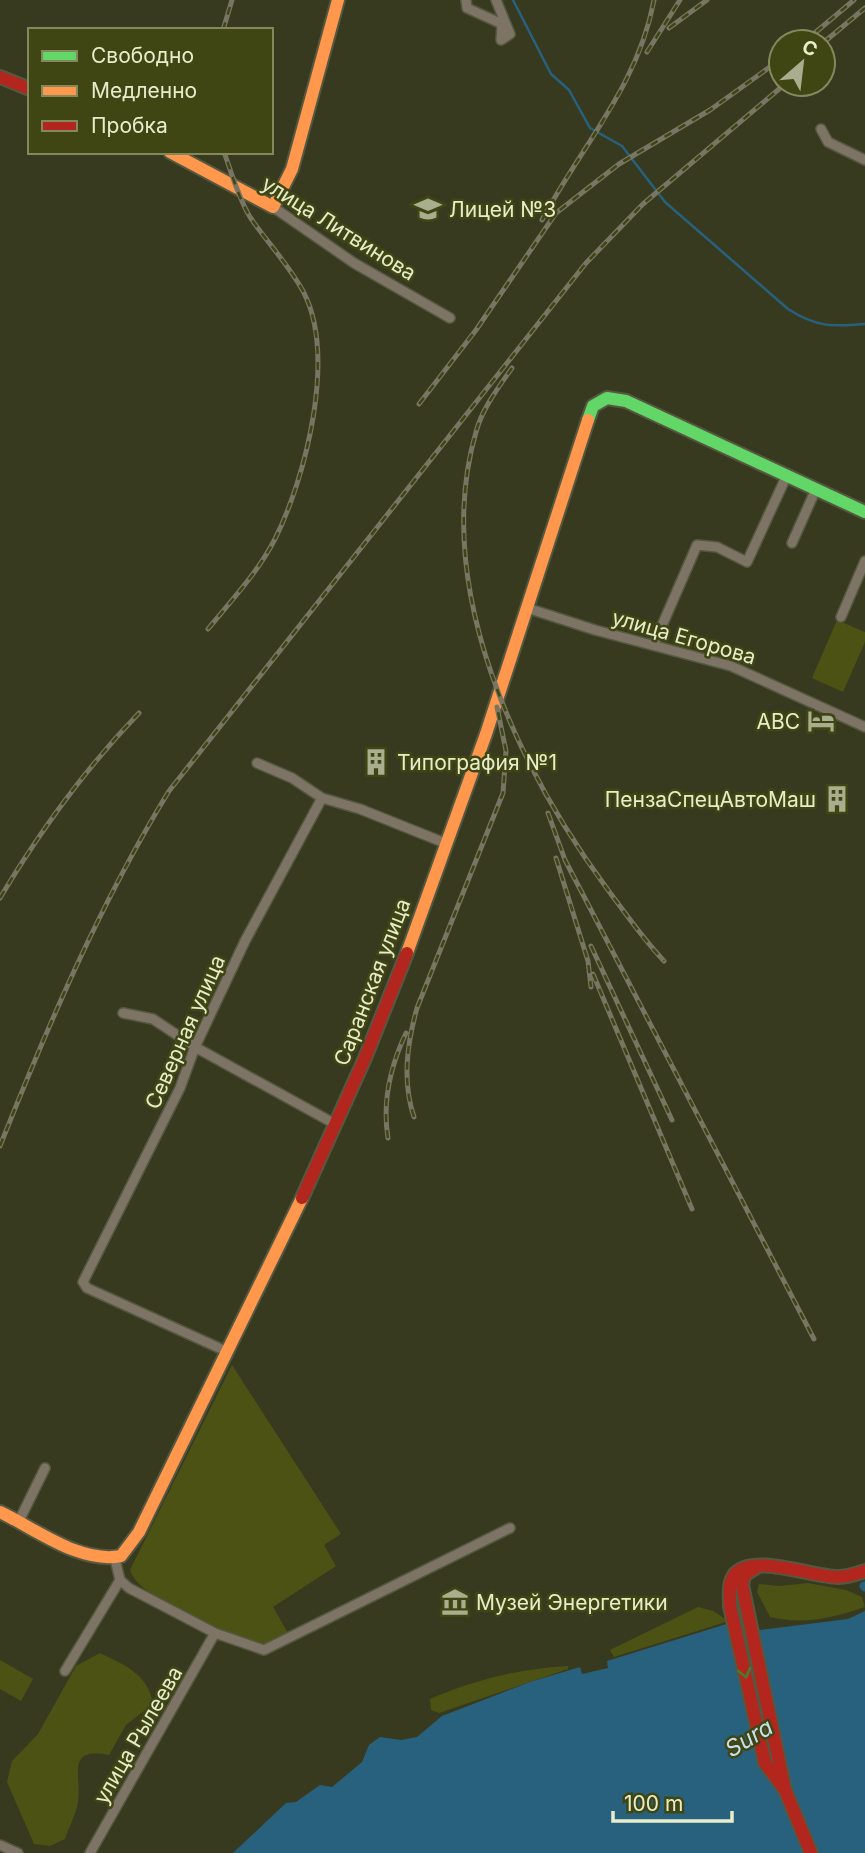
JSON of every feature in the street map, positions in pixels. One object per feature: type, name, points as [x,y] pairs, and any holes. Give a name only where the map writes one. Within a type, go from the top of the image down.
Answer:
[{"type":"main road","points":[[273,207],[292,169],[338,0]]},
{"type":"main road","points":[[0,77],[28,88]]},
{"type":"main road","name":"улица Литвинова","points":[[174,154],[273,207]]},
{"type":"main road","name":"Саранская улица","points":[[116,1559],[128,1549],[139,1532],[228,1352],[335,1124],[385,1007],[527,608],[593,406],[607,398],[626,401],[787,475]]},
{"type":"main road","points":[[787,475],[865,512]]},
{"type":"main road","points":[[0,1512],[78,1550],[104,1559],[116,1559]]},
{"type":"main road","points":[[785,1790],[765,1763],[727,1585],[733,1574],[746,1566],[838,1577],[865,1571]]},
{"type":"main road","points":[[761,1566],[749,1571],[742,1579],[785,1790],[811,1853]]},
{"type":"street","points":[[466,0],[467,8],[502,24],[501,40],[510,34],[496,0]]},
{"type":"street","points":[[821,129],[828,142],[865,160]]},
{"type":"street","name":"улица Литвинова","points":[[273,207],[354,262],[450,318]]},
{"type":"street","points":[[654,644],[697,545],[717,547],[747,562],[787,475]]},
{"type":"street","points":[[792,543],[816,489]]},
{"type":"street","points":[[841,617],[865,561]]},
{"type":"street","name":"улица Егорова","points":[[527,608],[595,630],[731,666],[865,727]]},
{"type":"street","points":[[257,763],[292,778],[322,798],[360,808],[445,844]]},
{"type":"street","name":"Северная улица","points":[[228,1352],[88,1288],[83,1282],[180,1088],[195,1047],[245,941],[322,798]]},
{"type":"street","points":[[124,1013],[153,1019],[195,1047],[335,1124]]},
{"type":"street","points":[[19,1521],[45,1468]]},
{"type":"street","points":[[116,1559],[120,1580],[129,1588],[215,1633],[251,1647],[271,1649],[510,1528]]},
{"type":"street","points":[[65,1671],[120,1580]]},
{"type":"street","name":"улица Рылеева","points":[[90,1853],[215,1633]]},
{"type":"street","points":[[0,1845],[18,1853]]},
{"type":"green space","points":[[837,620],[865,632],[865,642],[843,692],[812,678]]},
{"type":"green space","points":[[232,1365],[341,1534],[324,1545],[336,1566],[273,1607],[288,1633],[268,1644],[235,1635],[169,1605],[137,1582],[130,1570]]},
{"type":"green space","points":[[808,1583],[846,1590],[862,1597],[865,1607],[818,1619],[782,1619],[770,1617],[757,1592],[759,1584],[779,1586]]},
{"type":"green space","points":[[698,1607],[713,1611],[729,1621],[614,1657],[610,1650]]},
{"type":"green space","points":[[100,1653],[127,1667],[141,1678],[147,1685],[153,1704],[126,1725],[109,1755],[86,1755],[81,1759],[78,1765],[78,1802],[65,1839],[50,1846],[34,1844],[7,1782],[12,1761],[38,1734],[76,1666]]},
{"type":"green space","points":[[0,1660],[33,1679],[21,1701],[0,1689]]},
{"type":"green space","points":[[568,1666],[568,1669],[439,1713],[431,1710],[430,1699],[463,1686],[515,1672]]},
{"type":"water","name":"Sura","points":[[865,1611],[865,1853],[233,1853],[286,1803],[296,1802],[320,1785],[332,1787],[362,1762],[369,1745],[380,1737],[401,1740],[417,1737],[442,1716],[530,1682],[580,1667],[582,1674],[608,1668],[607,1661],[733,1622],[736,1633],[848,1619]]},
{"type":"waterway","points":[[513,0],[551,74],[569,90],[590,128],[622,146],[665,202],[788,309],[807,319],[825,324],[865,324]]},
{"type":"railway","points":[[224,28],[232,0]]},
{"type":"railway","points":[[542,220],[622,88],[646,31],[654,0]]},
{"type":"railway","points":[[647,52],[680,0]]},
{"type":"railway","points":[[669,28],[707,0]]},
{"type":"railway","points":[[821,28],[854,0]]},
{"type":"railway","points":[[837,31],[865,8]]},
{"type":"railway","points":[[419,404],[476,330],[556,213],[619,164],[710,110],[767,69]]},
{"type":"railway","points":[[0,1146],[37,1055],[98,920],[169,791],[586,263],[643,204],[768,98]]},
{"type":"railway","points":[[208,629],[244,586],[275,539],[297,483],[306,450],[317,381],[313,317],[303,291],[250,217],[225,154]]},
{"type":"railway","points":[[512,368],[482,415],[476,432],[465,491],[465,552],[474,613],[491,673],[515,732],[543,789],[608,890],[664,961]]},
{"type":"railway","points":[[414,1117],[408,1090],[407,1062],[417,1008],[503,793],[506,751],[497,707]]},
{"type":"railway","points":[[0,898],[64,801],[139,713]]},
{"type":"railway","points":[[548,813],[565,860],[814,1339]]},
{"type":"railway","points":[[556,858],[588,961],[591,987]]},
{"type":"railway","points":[[591,946],[672,1120]]},
{"type":"railway","points":[[593,974],[692,1209]]},
{"type":"railway","points":[[388,1138],[386,1111],[389,1084],[406,1033]]},
{"type":"traffic: fast","points":[[588,420],[593,406],[607,398],[626,401],[865,512]]},
{"type":"traffic: slow","points":[[174,154],[273,207],[292,169],[338,0]]},
{"type":"traffic: slow","points":[[407,953],[486,734],[588,420]]},
{"type":"traffic: slow","points":[[0,1512],[74,1550],[90,1555],[121,1556],[139,1532],[302,1198]]},
{"type":"traffic: jam","points":[[0,77],[28,88]]},
{"type":"traffic: jam","points":[[302,1198],[365,1058],[407,953]]},
{"type":"traffic: jam","points":[[785,1790],[765,1763],[730,1606],[731,1581],[735,1574],[744,1568],[755,1566],[838,1577],[865,1571]]},
{"type":"traffic: jam","points":[[757,1567],[744,1575],[742,1585],[785,1790],[811,1853]]},
{"type":"place","name":"Лицей №3","points":[[428,209]]},
{"type":"place","name":"ABC","points":[[821,721]]},
{"type":"place","name":"Типография №1","points":[[376,762]]},
{"type":"place","name":"ПензаСпецАвтоМаш","points":[[837,799]]},
{"type":"place","name":"Музей Энергетики","points":[[455,1602]]}]
